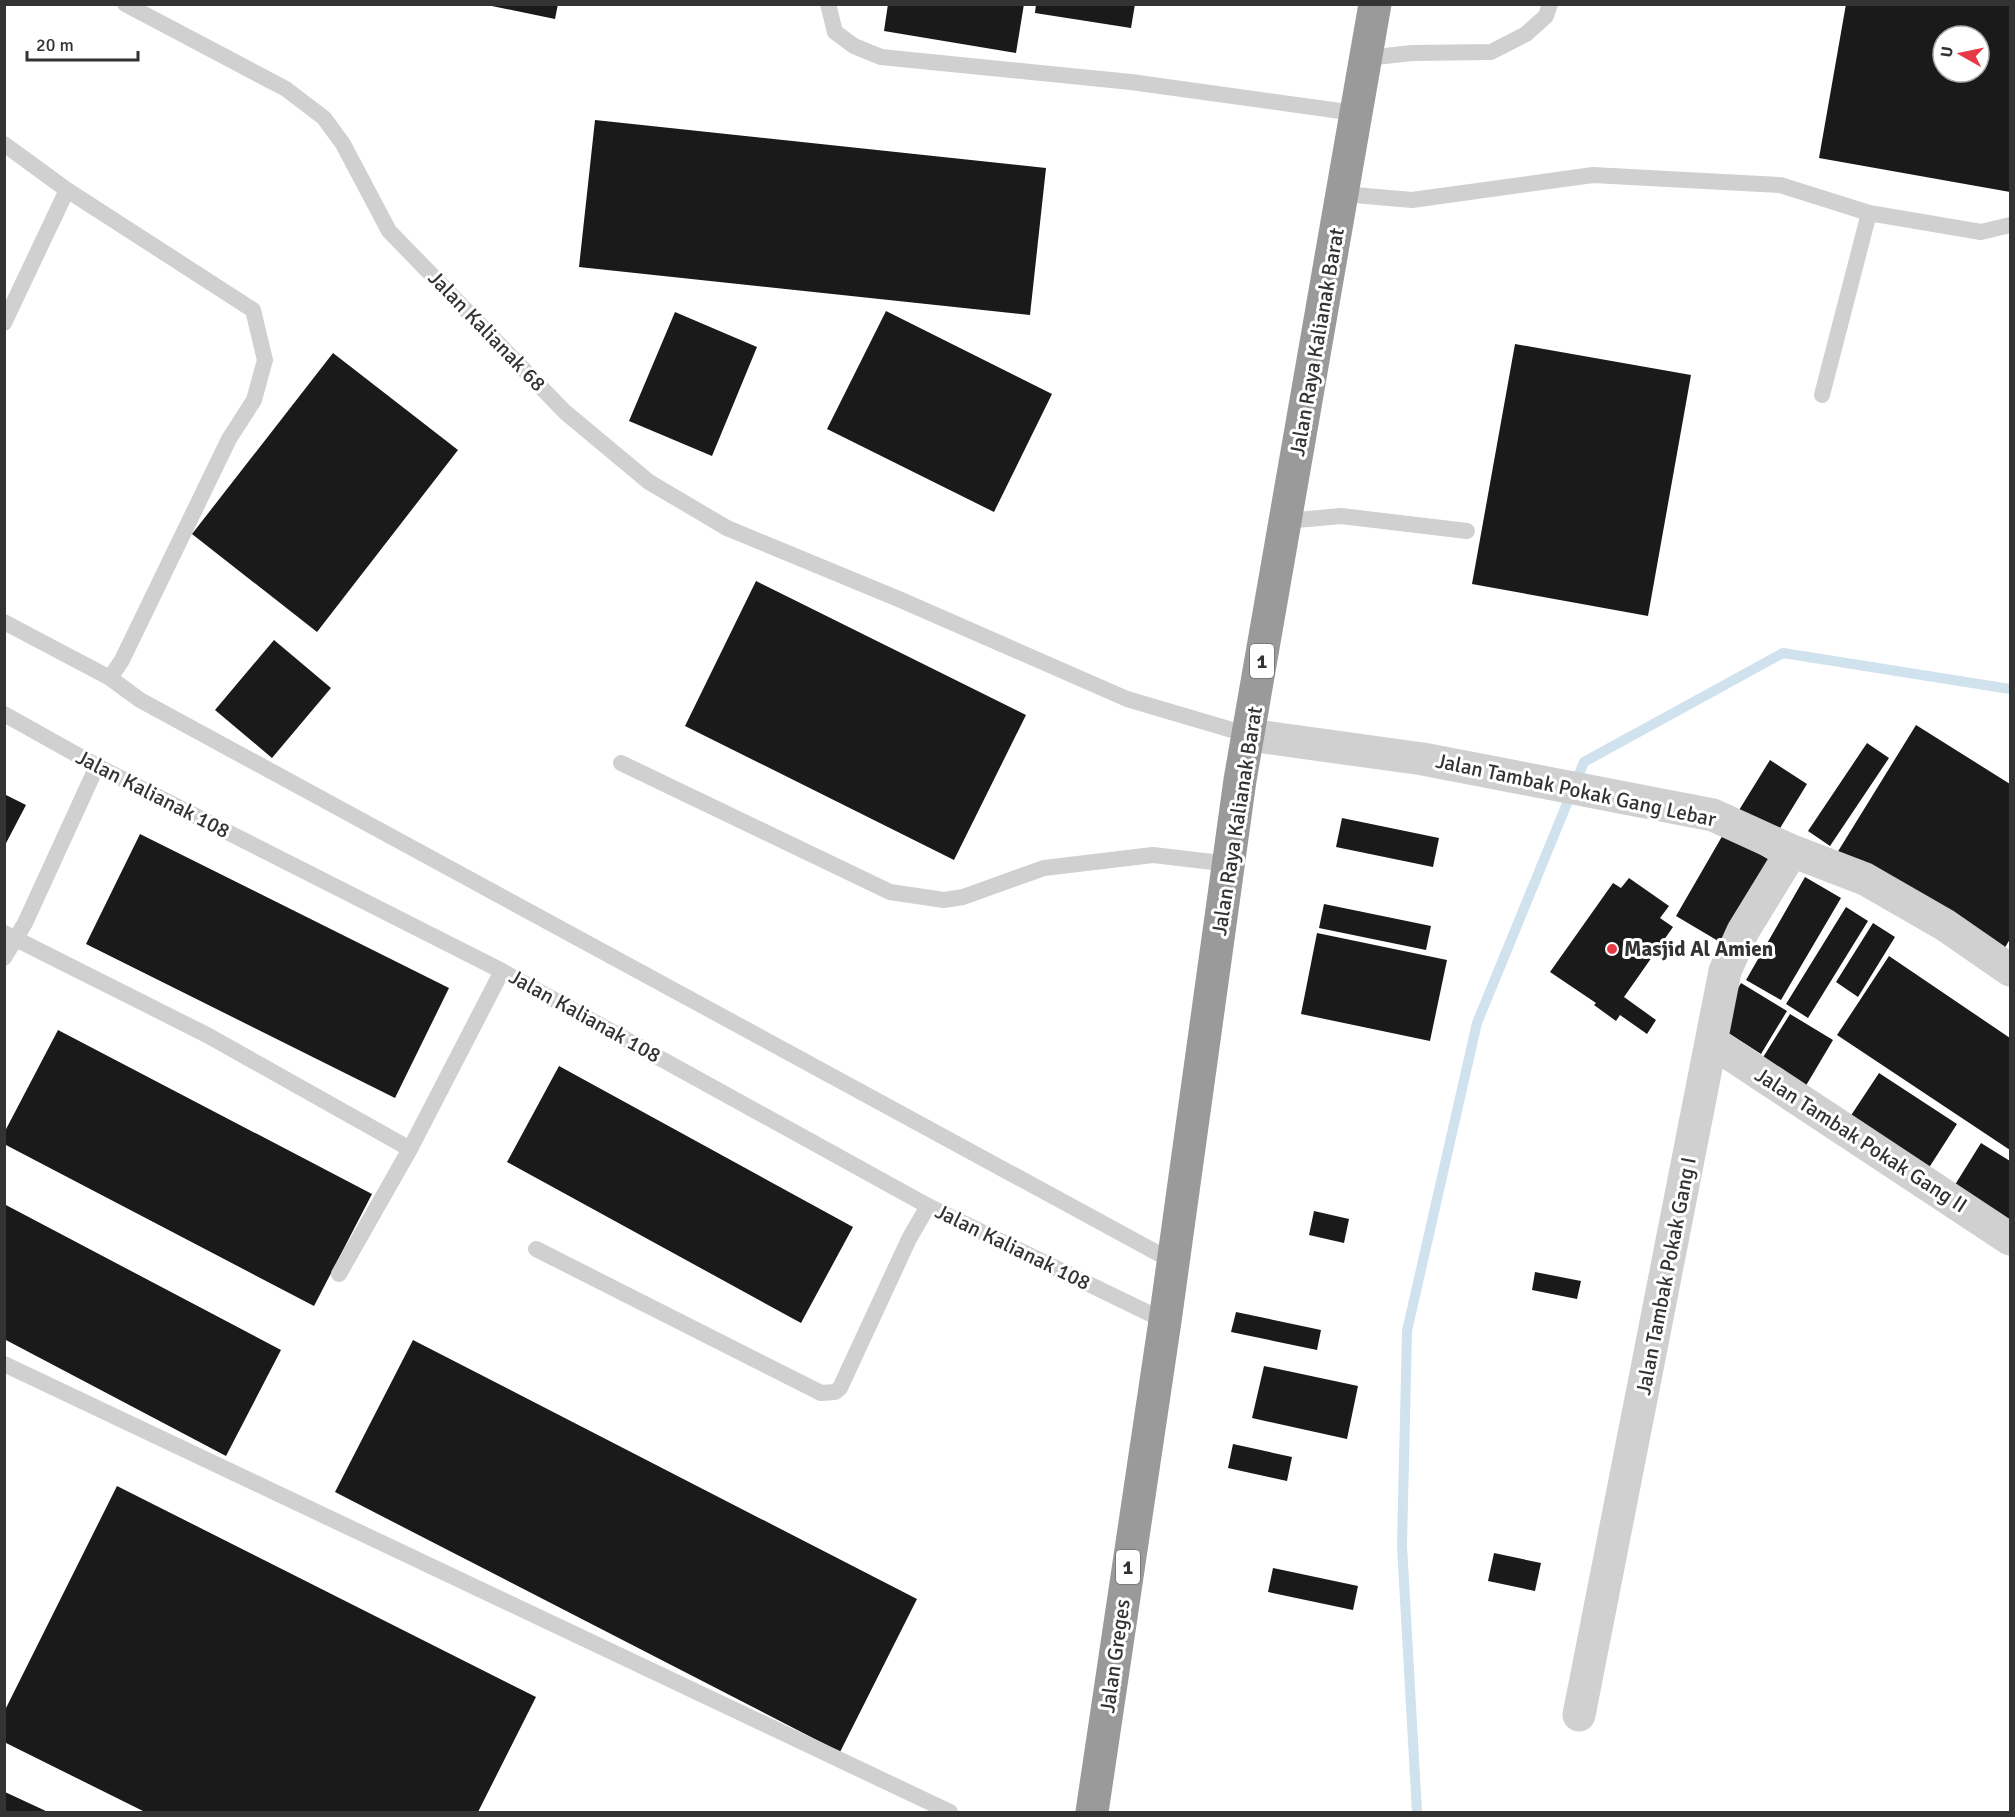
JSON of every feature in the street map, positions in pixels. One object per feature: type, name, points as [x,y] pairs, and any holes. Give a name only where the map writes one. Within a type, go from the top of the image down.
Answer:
[{"type":"highway","name":"Jalan Raya Kalianak Barat","points":[[1165,1321],[1240,780],[1375,4]]},
{"type":"highway","name":"Jalan Greges","points":[[1092,1812],[1165,1321]]},
{"type":"street","name":"Jalan Tambak Pokak Gang Lebar","points":[[1249,735],[1423,759],[1635,798],[1713,815],[1792,851],[1864,879],[1945,925],[2010,970]]},
{"type":"street","name":"Jalan Tambak Pokak Gang I","points":[[1579,1715],[1725,971],[1743,931],[1792,851]]},
{"type":"street","name":"Jalan Tambak Pokak Gang II","points":[[1712,1042],[2010,1239]]},
{"type":"lane","name":"Jalan Kalianak 68","points":[[125,4],[286,89],[324,118],[343,144],[389,231],[565,411],[649,482],[727,528],[901,600],[1127,699],[1249,735]]},
{"type":"lane","points":[[828,4],[835,32],[854,46],[880,57],[1131,82],[1355,112]]},
{"type":"lane","points":[[1366,58],[1412,53],[1491,52],[1526,34],[1546,16],[1550,4]]},
{"type":"lane","points":[[4,144],[67,190],[253,310],[265,360],[254,400],[229,439],[122,660],[110,678]]},
{"type":"lane","points":[[1343,194],[1412,200],[1593,175],[1780,185],[1869,213],[1981,232],[2010,225]]},
{"type":"lane","points":[[4,324],[67,190]]},
{"type":"lane","points":[[1822,395],[1869,213]]},
{"type":"lane","points":[[1286,521],[1341,516],[1467,531]]},
{"type":"lane","points":[[4,622],[110,678],[140,700],[1172,1261]]},
{"type":"lane","name":"Jalan Kalianak 108","points":[[4,714],[97,766],[502,971],[928,1206],[1165,1321]]},
{"type":"lane","points":[[621,763],[890,892],[924,898],[944,900],[963,897],[1044,868],[1154,855],[1230,864]]},
{"type":"lane","points":[[4,957],[11,936],[97,766]]},
{"type":"lane","points":[[11,936],[207,1035],[410,1149]]},
{"type":"lane","points":[[339,1274],[410,1149],[502,971]]},
{"type":"lane","points":[[536,1249],[821,1393],[828,1394],[840,1388],[909,1239],[928,1206]]},
{"type":"lane","points":[[4,1364],[950,1812]]},
{"type":"building","points":[[482,4],[558,4],[555,19]]},
{"type":"building","points":[[888,4],[1024,4],[1016,53],[884,31]]},
{"type":"building","points":[[1036,4],[1135,4],[1131,28],[1035,13]]},
{"type":"building","points":[[1846,4],[2010,4],[2010,192],[1819,158]]},
{"type":"building","points":[[595,120],[1046,168],[1030,315],[579,267]]},
{"type":"building","points":[[886,311],[1052,394],[994,512],[827,429]]},
{"type":"building","points":[[675,312],[757,347],[712,456],[629,421]]},
{"type":"building","points":[[1515,344],[1691,375],[1648,616],[1472,584]]},
{"type":"building","points":[[333,353],[458,450],[317,632],[192,534]]},
{"type":"building","points":[[756,581],[1026,715],[954,860],[685,726]]},
{"type":"building","points":[[274,640],[331,688],[272,758],[215,710]]},
{"type":"building","points":[[1916,725],[2010,784],[2010,939],[2000,956],[1837,853]]},
{"type":"building","points":[[1867,743],[1889,758],[1830,846],[1808,831]]},
{"type":"building","points":[[1770,760],[1807,784],[1774,838],[1736,815]]},
{"type":"building","points":[[4,794],[26,805],[4,847]]},
{"type":"building","points":[[1342,818],[1439,838],[1433,867],[1336,847]]},
{"type":"building","points":[[1724,833],[1778,865],[1730,948],[1676,916]]},
{"type":"building","points":[[140,834],[449,988],[395,1098],[86,944]]},
{"type":"building","points":[[1805,877],[1841,898],[1781,1000],[1746,980]]},
{"type":"building","name":"Masjid Al Amien","points":[[1629,878],[1669,906],[1660,918],[1673,927],[1624,997],[1656,1020],[1647,1034],[1620,1015],[1616,1021],[1594,1005],[1596,1003],[1550,972],[1613,883],[1621,888]]},
{"type":"building","points":[[1324,904],[1431,926],[1426,950],[1319,928]]},
{"type":"building","points":[[1846,907],[1868,921],[1808,1018],[1786,1004]]},
{"type":"building","points":[[1873,923],[1895,937],[1858,997],[1836,982]]},
{"type":"building","points":[[1317,933],[1447,960],[1430,1041],[1301,1014]]},
{"type":"building","points":[[1889,956],[2010,1038],[2010,1150],[1837,1035]]},
{"type":"building","points":[[1741,983],[1787,1011],[1761,1054],[1716,1025]]},
{"type":"building","points":[[1790,1014],[1833,1040],[1801,1094],[1757,1067]]},
{"type":"building","points":[[58,1030],[372,1194],[314,1306],[4,1144],[4,1133]]},
{"type":"building","points":[[559,1066],[853,1227],[801,1323],[507,1162]]},
{"type":"building","points":[[1879,1073],[1957,1124],[1923,1177],[1844,1126]]},
{"type":"building","points":[[1981,1143],[2010,1161],[2010,1234],[1948,1196]]},
{"type":"building","points":[[4,1204],[281,1350],[226,1456],[4,1339]]},
{"type":"building","points":[[1314,1211],[1349,1219],[1344,1243],[1309,1235]]},
{"type":"building","points":[[1535,1272],[1581,1281],[1577,1299],[1532,1290]]},
{"type":"building","points":[[1236,1312],[1321,1330],[1317,1350],[1231,1332]]},
{"type":"building","points":[[413,1340],[917,1599],[840,1752],[335,1492]]},
{"type":"building","points":[[1264,1366],[1358,1386],[1347,1439],[1252,1418]]},
{"type":"building","points":[[1233,1444],[1292,1457],[1287,1481],[1228,1468]]},
{"type":"building","points":[[117,1486],[536,1697],[478,1812],[145,1812],[4,1742],[4,1712]]},
{"type":"building","points":[[1494,1553],[1541,1563],[1535,1591],[1488,1581]]},
{"type":"building","points":[[1273,1568],[1358,1586],[1353,1610],[1268,1592]]},
{"type":"building","points":[[5,1792],[48,1812],[5,1812]]},
{"type":"waterway","points":[[1417,1812],[1402,1546],[1407,1331],[1477,1023],[1584,762],[1783,653],[2010,689]]},
{"type":"place","name":"Masjid Al Amien","points":[[1612,949]]}]
